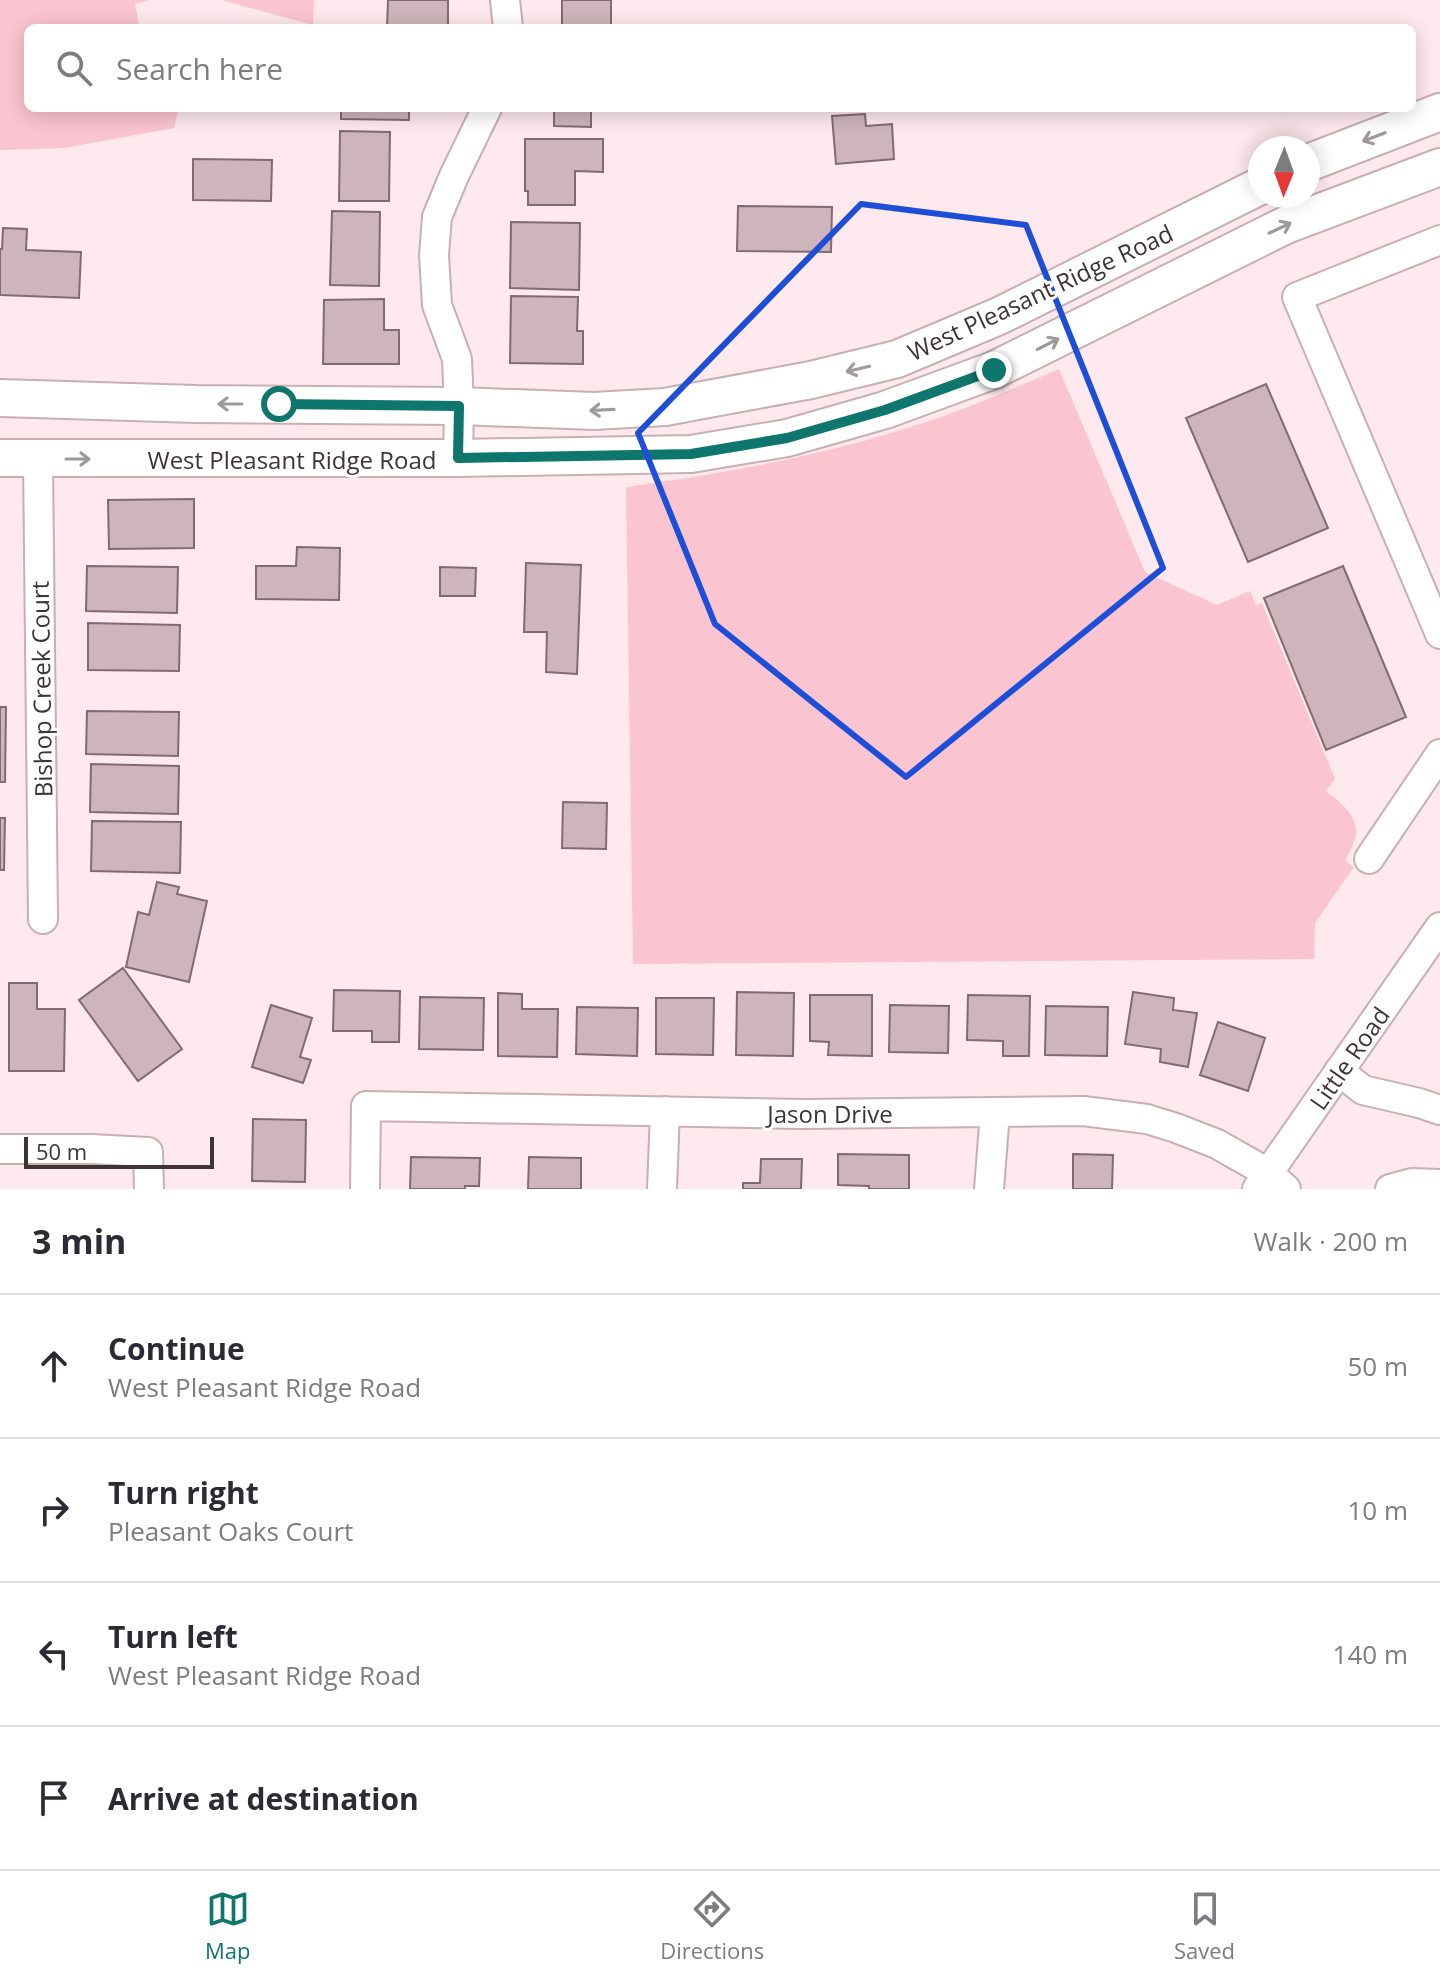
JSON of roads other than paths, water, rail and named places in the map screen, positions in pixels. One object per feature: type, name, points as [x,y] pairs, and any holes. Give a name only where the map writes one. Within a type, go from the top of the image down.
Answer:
[{"type":"main road","points":[[1320,158],[1440,112]]},
{"type":"main road","name":"West Pleasant Ridge Road","points":[[0,458],[458,458],[691,454],[787,438],[885,410],[994,370],[1286,225],[1440,167]]},
{"type":"main road","name":"West Pleasant Ridge Road","points":[[0,398],[594,411],[665,407],[811,380],[897,359],[999,316],[1248,192]]},
{"type":"street","points":[[505,0],[508,24]]},
{"type":"street","points":[[458,458],[457,359],[437,305],[434,255],[437,217],[485,112]]},
{"type":"street","points":[[1440,240],[1297,297],[1440,634]]},
{"type":"street","name":"Bishop Creek Court","points":[[38,459],[43,919]]},
{"type":"street","points":[[1369,859],[1440,754]]},
{"type":"street","name":"Little Road","points":[[1270,1184],[1339,1071],[1440,927]]},
{"type":"street","points":[[1339,1071],[1363,1090],[1440,1110]]},
{"type":"street","name":"Jason Drive","points":[[365,1189],[366,1106],[802,1114],[1083,1111],[1147,1119],[1217,1144],[1270,1184]]},
{"type":"street","points":[[662,1189],[665,1111]]},
{"type":"street","points":[[989,1189],[995,1112]]},
{"type":"street","points":[[0,1149],[148,1152],[149,1189]]},
{"type":"street","points":[[1390,1189],[1412,1183],[1440,1184]]}]
